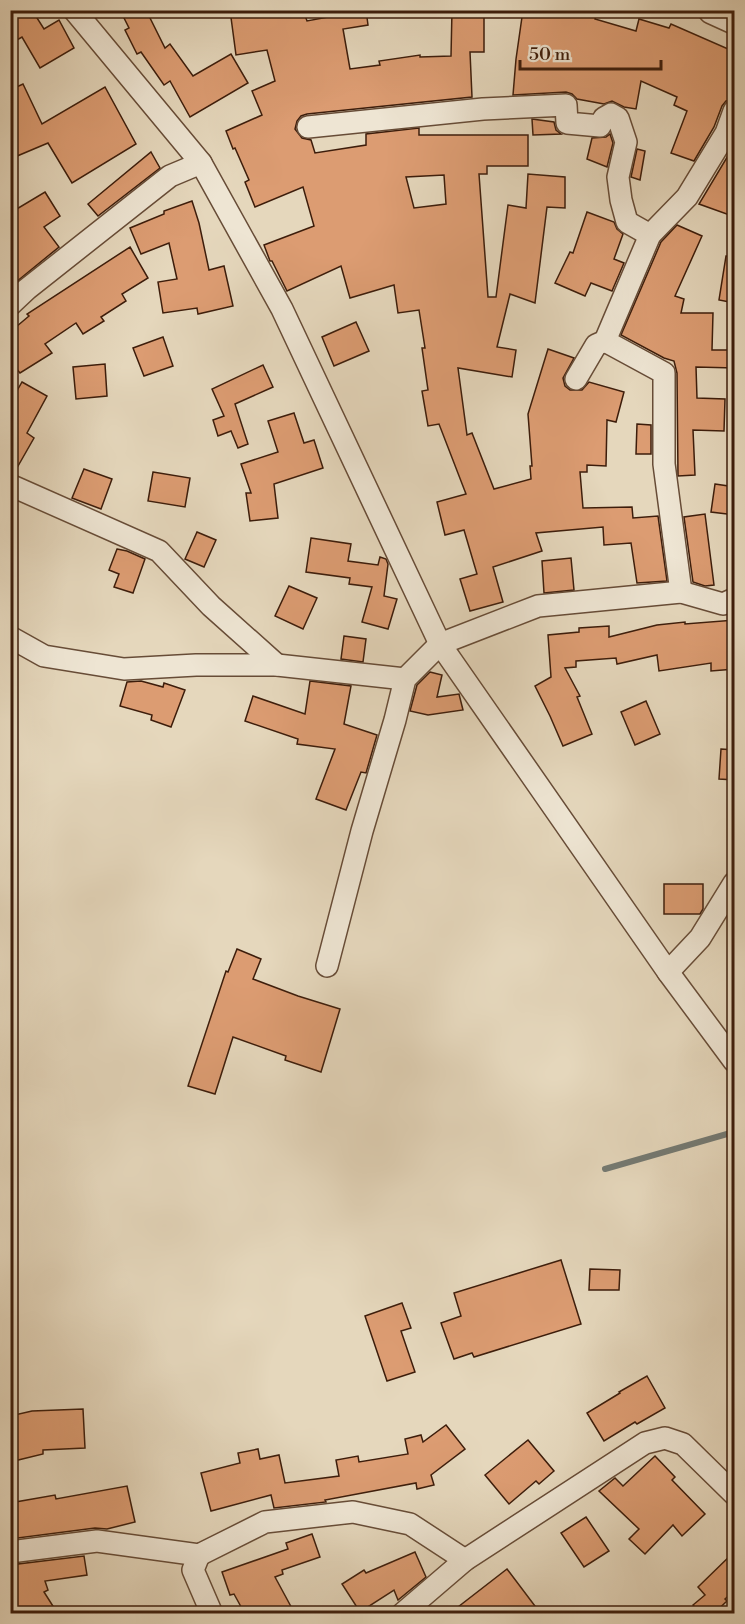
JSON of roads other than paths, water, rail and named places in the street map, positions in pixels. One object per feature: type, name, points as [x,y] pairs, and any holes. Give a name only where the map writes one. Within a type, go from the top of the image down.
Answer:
[{"type":"street","points":[[74,10],[201,163],[282,309],[440,644],[668,972],[735,1061]]},
{"type":"street","points":[[712,10],[735,20]]},
{"type":"street","points":[[308,127],[483,109],[566,105],[567,123],[600,126],[604,118],[611,114],[618,118],[626,142],[618,177],[627,222],[650,235]]},
{"type":"street","points":[[576,379],[596,345],[605,341],[650,235],[687,197],[726,133],[735,111]]},
{"type":"street","points":[[10,305],[170,176],[201,163]]},
{"type":"street","points":[[605,341],[664,373],[664,464],[681,592]]},
{"type":"street","points":[[10,485],[159,551],[211,606],[277,665]]},
{"type":"street","points":[[327,966],[405,679],[440,644],[538,606],[681,592],[723,604],[735,599]]},
{"type":"street","points":[[10,637],[44,657],[124,669],[196,665],[277,665],[405,679]]},
{"type":"street","points":[[668,972],[700,938],[735,883]]},
{"type":"street","points":[[402,1614],[465,1560],[645,1443],[665,1438],[683,1444],[735,1494]]},
{"type":"street","points":[[10,1552],[97,1541],[199,1555],[265,1522],[353,1512],[410,1524],[465,1560]]},
{"type":"street","points":[[199,1555],[193,1570],[212,1614]]},
{"type":"waterway","points":[[605,1169],[734,1132]]}]
